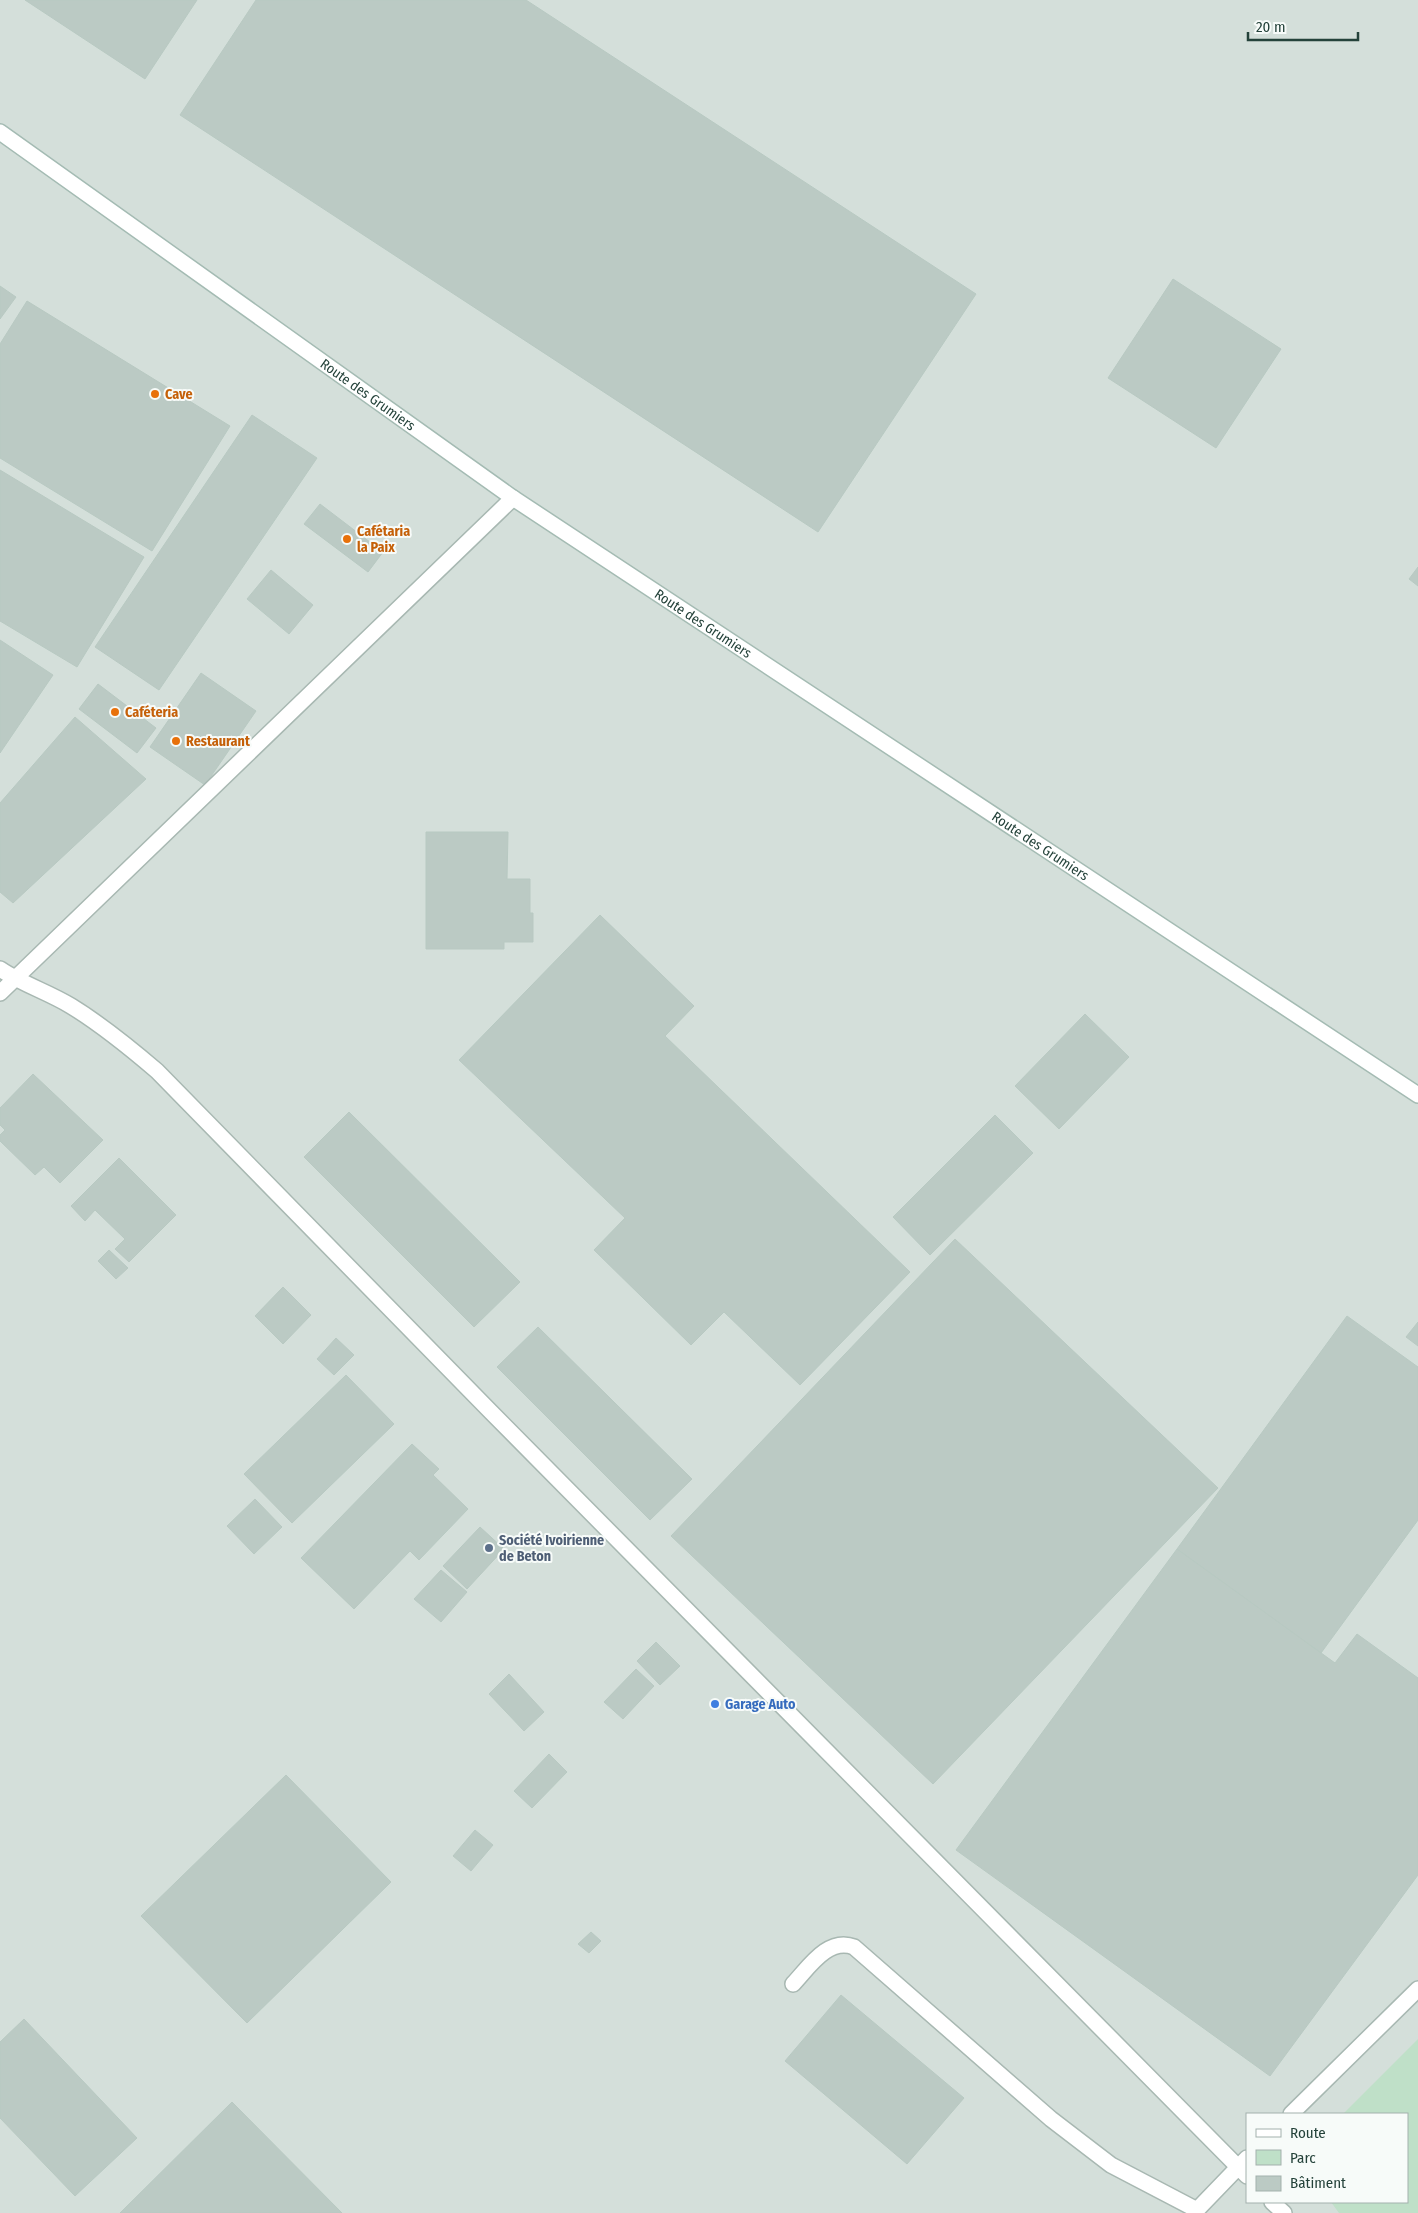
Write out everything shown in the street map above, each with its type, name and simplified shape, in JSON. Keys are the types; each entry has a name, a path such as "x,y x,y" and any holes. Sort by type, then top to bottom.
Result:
{"street":[{"name":"Route des Grumiers","path":"0,132 513,498 1418,1095"},
{"path":"0,993 513,498"},
{"path":"0,969 70,1005 118,1038 157,1070 498,1419 1244,2167 1196,2211 1111,2165 1051,2119 854,1947 846,1944 834,1946 821,1954 794,1984"},
{"path":"1292,2113 1418,1989"},
{"path":"1273,2203 1284,2213"}],"shaded area":[{"path":"0,0 1418,0 1418,2213 0,2213"}],"green space":[{"path":"1418,2039 1418,2213 1339,2213 1332,2203 1408,2203 1408,2113 1344,2113"}],"building":[{"path":"25,0 197,0 145,79"},
{"path":"256,0 526,0 976,294 818,532 180,115"},
{"path":"1173,279 1281,349 1216,448 1108,378"},
{"path":"0,286 16,297 0,319"},
{"path":"27,301 230,426 152,551 0,458 0,344"},
{"path":"252,415 317,458 159,690 95,647"},
{"path":"0,470 144,557 77,667 0,621"},
{"path":"320,504 383,552 368,572 304,524"},
{"path":"1418,567 1418,586 1409,579"},
{"path":"271,570 313,605 289,634 247,599"},
{"path":"0,640 53,675 0,753"},
{"path":"201,673 256,711 205,785 150,747"},
{"path":"98,684 156,728 137,753 79,709"},
{"path":"75,717 146,779 13,903 0,892 0,803"},
{"path":"426,832 508,832 507,879 530,879 530,913 533,913 533,942 504,942 504,949 426,949"},
{"path":"600,915 694,1006 665,1036 910,1272 800,1385 724,1312 691,1345 594,1250 625,1218 459,1060"},
{"path":"1085,1014 1129,1057 1059,1129 1015,1086"},
{"path":"33,1074 103,1140 60,1183 44,1167 35,1175 0,1141 0,1135 5,1130 0,1125 0,1108"},
{"path":"349,1112 520,1282 474,1327 304,1157"},
{"path":"995,1115 1033,1153 930,1255 893,1217"},
{"path":"119,1158 176,1215 129,1262 115,1249 125,1239 95,1210 85,1221 71,1206"},
{"path":"955,1239 1218,1488 933,1784 671,1536"},
{"path":"109,1250 128,1268 116,1279 98,1261"},
{"path":"283,1287 311,1315 283,1344 255,1316"},
{"path":"1347,1316 1418,1367 1418,1520 1321,1653 1177,1549"},
{"path":"1418,1322 1418,1346 1406,1337"},
{"path":"538,1327 692,1479 650,1520 497,1367"},
{"path":"336,1338 354,1355 334,1375 317,1359"},
{"path":"346,1375 394,1424 292,1523 244,1474"},
{"path":"412,1444 439,1469 433,1475 468,1509 419,1560 410,1551 354,1609 301,1558"},
{"path":"255,1499 282,1527 254,1554 227,1526"},
{"path":"480,1527 504,1549 467,1589 443,1566"},
{"path":"1177,1549 1335,1663 1357,1634 1418,1678 1418,1875 1270,2076 956,1850"},
{"path":"441,1570 467,1592 441,1622 414,1599"},
{"path":"656,1642 680,1666 660,1685 637,1661"},
{"path":"636,1669 654,1686 623,1719 604,1702"},
{"path":"509,1674 544,1712 524,1731 489,1694"},
{"path":"549,1754 567,1772 532,1808 514,1791"},
{"path":"286,1775 391,1882 247,2023 141,1916"},
{"path":"475,1830 493,1845 471,1871 453,1856"},
{"path":"591,1932 601,1941 589,1953 578,1944"},
{"path":"841,1995 964,2098 907,2164 785,2061"},
{"path":"24,2019 137,2138 75,2196 0,2118 0,2042"},
{"path":"232,2102 342,2213 120,2213"}],"place":[{"name":"Cave","path":"155,394"},
{"name":"Cafétaria la Paix","path":"347,539"},
{"name":"Caféteria","path":"115,712"},
{"name":"Restaurant","path":"176,741"},
{"name":"Société Ivoirienne de Beton","path":"489,1548"},
{"name":"Garage Auto","path":"715,1704"}]}
